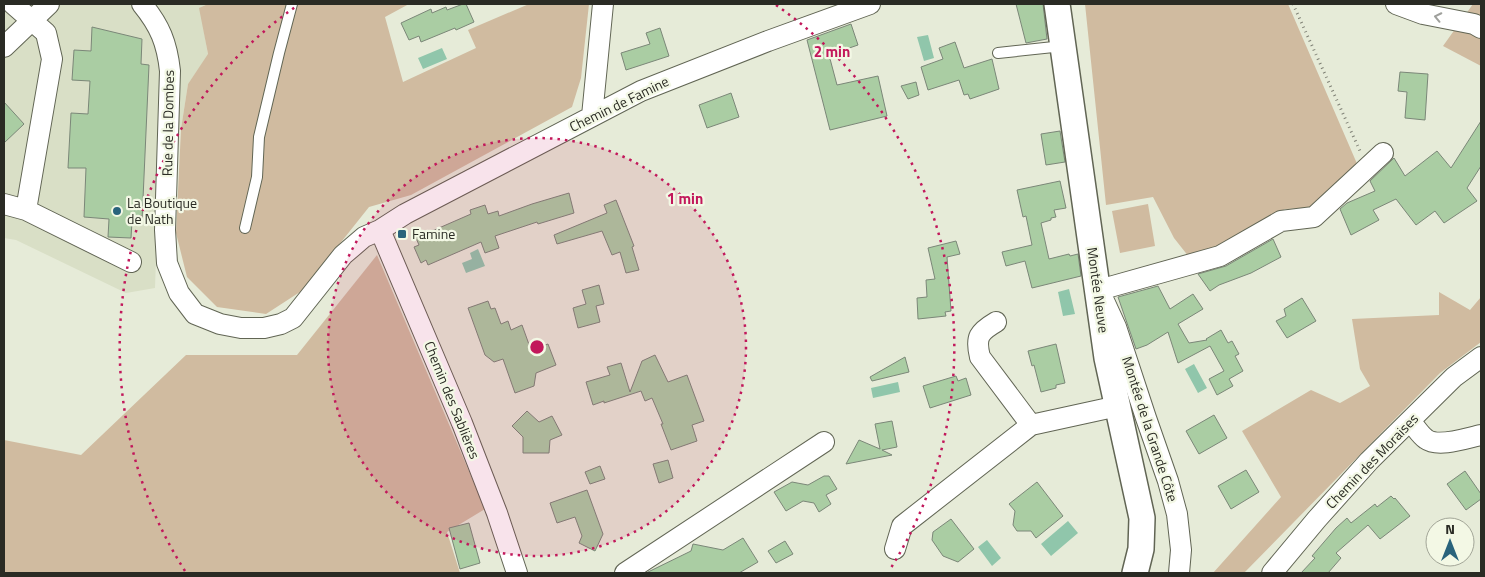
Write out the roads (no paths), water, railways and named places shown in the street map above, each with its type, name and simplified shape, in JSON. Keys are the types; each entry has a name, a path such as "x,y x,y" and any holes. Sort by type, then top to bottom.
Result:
{"street":[{"path":"13,4 46,33 52,59 26,210"},
{"path":"4,48 48,4"},
{"name":"Rue de la Dombes","path":"142,4 154,19 168,50 170,71 165,230 167,263 179,293 195,314 220,324 241,328 264,328 281,324 293,318 343,255 364,237 380,230"},
{"path":"592,116 603,4"},
{"name":"Chemin de Famine","path":"380,230 405,214 641,91 707,64 870,4"},
{"name":"Montée Neuve","path":"1057,4 1108,358 1142,518 1142,550 1135,573"},
{"path":"1396,4 1423,14 1474,24 1481,28"},
{"path":"1099,290 1220,256 1281,221 1314,217 1383,153"},
{"path":"4,204 26,210 131,262"},
{"name":"Chemin des Sablières","path":"380,230 462,423 497,513 517,573"},
{"name":"Montée de la Grande Côte","path":"1099,290 1116,327 1168,481 1177,514 1181,550 1179,573"},
{"path":"996,322 983,330 979,338 977,345 980,357 1031,425"},
{"name":"Chemin des Moraises","path":"1272,573 1317,519 1410,420 1454,377 1480,361"},
{"path":"895,549 902,526 1031,425 1118,406"},
{"path":"1410,420 1425,439 1433,443 1481,435"},
{"path":"624,573 824,442"}],"lane":[{"path":"245,228 257,177 260,137 266,108 292,4"},
{"path":"998,53 1064,46"}],"place":[{"name":"La Boutique de Nath","path":"117,211"},
{"name":"Famine","path":"402,234"}]}
